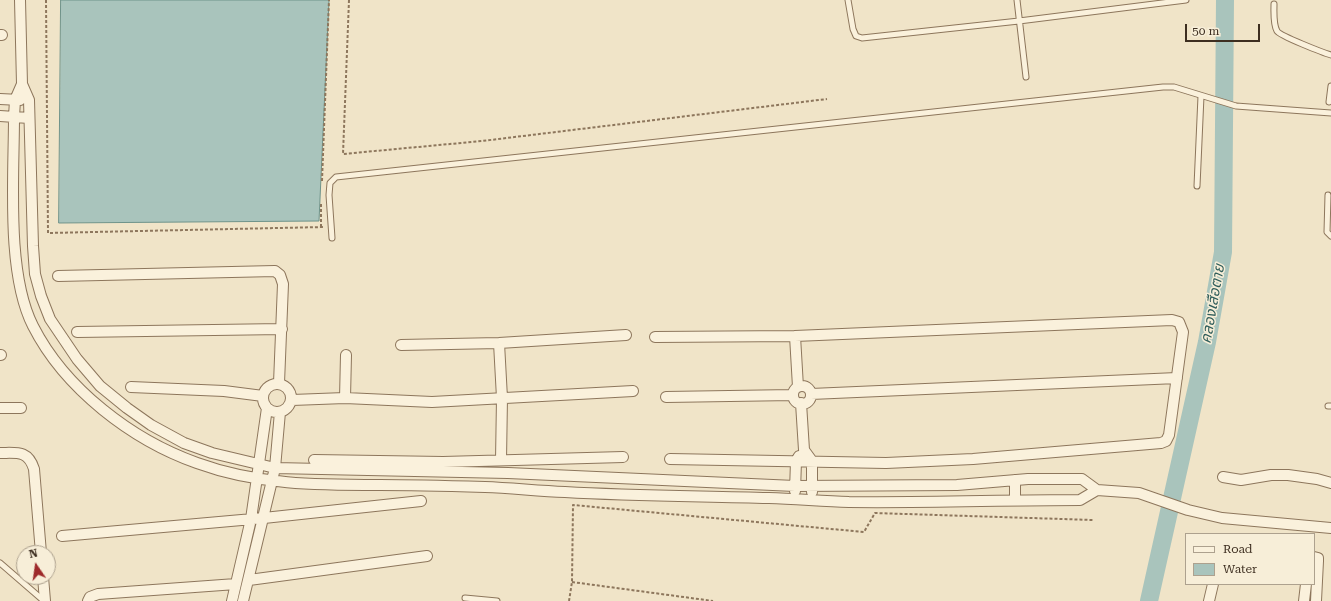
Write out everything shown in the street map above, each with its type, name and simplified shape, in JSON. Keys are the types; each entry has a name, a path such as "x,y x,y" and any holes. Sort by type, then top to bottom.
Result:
{"street":[{"path":"20,0 22,84 29,100 33,246 35,274 41,296 50,319 77,360 100,386 151,425 184,443 212,453 275,468 508,473 795,486 949,485 1028,479 1082,479 1097,490 1139,493 1188,510 1222,518 1331,528"},
{"path":"22,84 15,100 14,117 15,234 20,289 34,328 64,372 83,393 119,422 151,443 200,464 257,480 310,485 430,485 811,500 951,502 1015,499 1080,500 1097,490"},
{"path":"0,99 29,100"},
{"path":"0,116 29,118"},
{"path":"58,276 275,272 280,275 283,284 279,383"},
{"path":"655,338 795,336 1172,320 1179,322 1183,332 1169,435 1166,441 1156,445 931,462 886,463 670,459"},
{"path":"77,332 282,329"},
{"path":"46,347 61,335"},
{"path":"401,345 499,343 626,335"},
{"path":"795,336 795,400 801,403 808,401 811,394"},
{"path":"499,343 502,398 501,460"},
{"path":"345,398 346,355"},
{"path":"811,394 1177,378"},
{"path":"232,601 251,519 260,465 267,408 263,401 263,396 268,386 279,383 287,387 290,391 292,400 288,408 280,412 267,408"},
{"path":"131,387 224,391 263,396"},
{"path":"666,397 795,391 806,387 811,394"},
{"path":"292,400 345,398 432,402 633,391"},
{"path":"801,403 804,450 812,461 811,500"},
{"path":"0,408 21,408"},
{"path":"119,422 127,408"},
{"path":"243,601 275,468 280,412"},
{"path":"794,499 796,461 804,450"},
{"path":"0,453 17,453 32,460 40,545"},
{"path":"314,460 443,462 623,457"},
{"path":"507,488 508,473"},
{"path":"1223,477 1241,480 1288,475 1317,479 1331,483"},
{"path":"1015,480 1015,499"},
{"path":"62,536 264,518 421,501"},
{"path":"249,580 427,556"},
{"path":"1315,556 1318,558 1316,601"},
{"path":"88,601 90,596 98,594 236,584"},
{"path":"43,585 44,601"},
{"path":"1210,601 1213,585"},
{"path":"1304,601 1306,585"}],"lane":[{"path":"848,0 853,29 856,36 862,38 1019,21 1186,0"},
{"path":"1017,0 1026,77"},
{"path":"1274,4 1275,26 1280,35 1311,46 1322,53 1331,55"},
{"path":"1329,102 1331,86"},
{"path":"332,238 329,195 330,183 336,177 1163,87 1174,87 1236,106 1331,113"},
{"path":"1197,186 1204,97"},
{"path":"1328,195 1327,232 1331,236"},
{"path":"0,563 44,601"},
{"path":"465,598 497,601"}],"path":[{"path":"46,0 48,233 320,227 322,203"},
{"path":"322,188 329,0"},
{"path":"349,0 343,154 505,138 827,99"},
{"path":"569,601 572,582 573,505 864,532 875,513 1093,520"},
{"path":"572,582 714,601"}],"water":[{"path":"61,0 329,0 319,221 59,223"}],"waterway":[{"name":"คลองเสือตาย","path":"1149,601 1207,342 1223,252 1225,0"}]}
